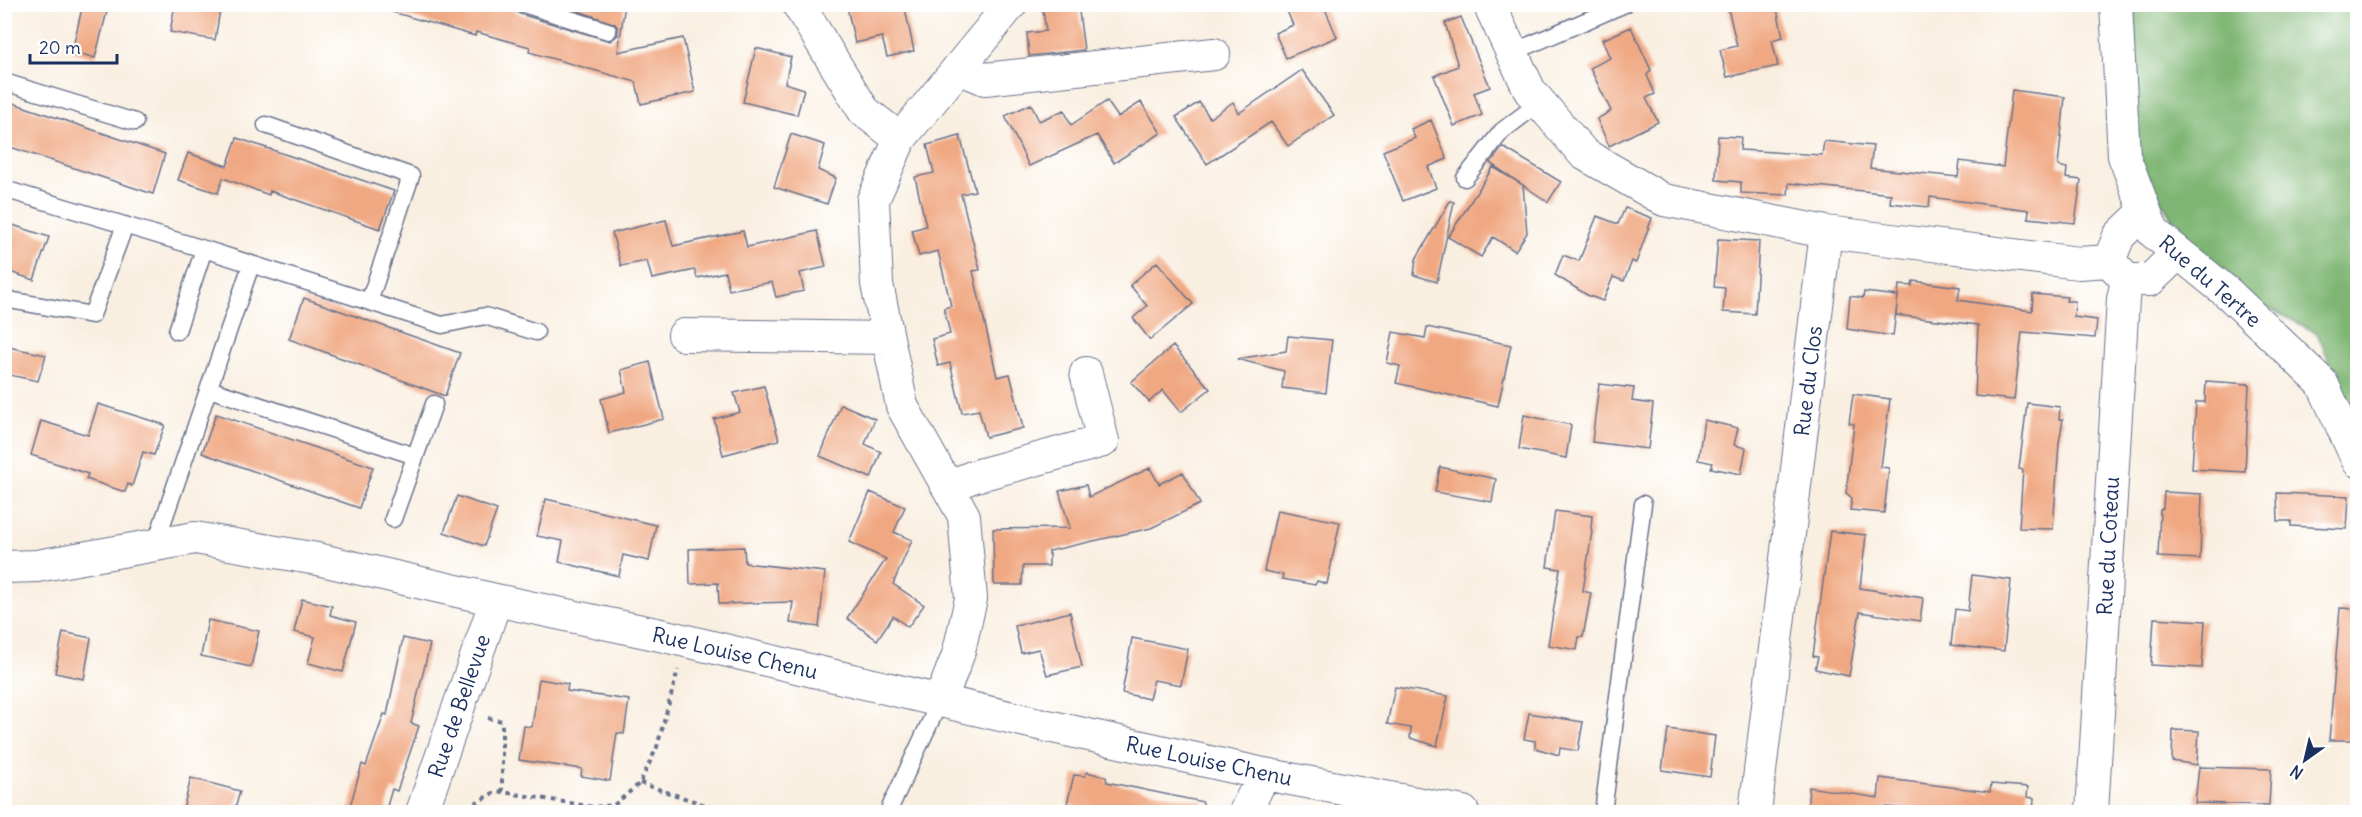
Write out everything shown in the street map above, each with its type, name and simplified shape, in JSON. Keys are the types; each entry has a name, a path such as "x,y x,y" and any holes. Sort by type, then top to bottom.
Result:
{"street":[{"path":"798,4 864,111 900,139"},
{"path":"940,701 958,654 971,599 964,516 902,406 877,284 873,200 900,139 1011,4"},
{"path":"1489,4 1530,91 1584,154 1664,200 1826,232 2079,263 2150,280 2178,253"},
{"name":"Rue du Tertre","path":"2116,4 2124,156 2153,232 2229,294 2322,383 2358,461"},
{"path":"959,68 985,79 1214,54"},
{"name":"Rue du Coteau","path":"2092,813 2123,299 2118,271 2119,236 2145,211"},
{"name":"Rue du Clos","path":"1755,813 1826,232"},
{"path":"684,335 888,339"},
{"path":"948,487 972,477 1103,441 1086,373"},
{"name":"Rue Louise Chenu","path":"4,567 37,566 195,538 317,559 687,641 1264,774 1463,813"},
{"name":"Rue de Bellevue","path":"422,813 496,600"},
{"path":"1245,813 1264,774"}],"lane":[{"path":"523,4 609,31"},
{"path":"1511,53 1625,4"},
{"path":"4,82 135,122"},
{"path":"1465,178 1502,131 1539,103"},
{"path":"266,125 411,176 369,302"},
{"path":"4,189 204,249 442,325 485,316 536,332"},
{"path":"4,299 92,315 125,225"},
{"path":"177,331 204,249"},
{"path":"155,545 251,265"},
{"path":"208,389 416,456"},
{"path":"393,519 434,404"},
{"path":"1603,813 1643,504"},
{"path":"888,813 940,701"}],"path":[{"path":"459,813 497,791 586,806 614,805 640,783 657,747 687,641"},
{"path":"457,710 502,721 502,792"},
{"path":"640,783 726,813"},
{"path":"586,806 588,813"}],"green space":[{"path":"2136,5 2357,5 2357,425 2317,333 2207,277 2124,139"}],"building":[{"path":"83,4 109,4 95,58 72,51"},
{"path":"175,4 221,4 215,40 170,32"},
{"path":"390,4 513,4 515,11 520,14 610,41 618,35 618,28 615,24 559,4 625,4 618,52 683,38 695,92 641,104 636,82 529,52 530,47 476,32 475,36 389,11"},
{"path":"861,4 904,4 914,51 887,57 882,37 855,43 847,7"},
{"path":"1042,4 1078,4 1084,50 1029,56 1027,33 1046,31"},
{"path":"1284,4 1323,4 1337,37 1286,58 1275,33 1293,25"},
{"path":"1727,4 1776,4 1783,37 1772,40 1778,66 1727,77 1720,50 1737,46"},
{"path":"1461,17 1490,87 1474,93 1482,115 1454,126 1434,76 1458,66 1445,23"},
{"path":"1631,27 1651,70 1647,75 1655,94 1646,98 1658,122 1609,146 1597,119 1611,111 1590,68 1610,58 1602,40"},
{"path":"756,48 791,57 785,83 804,89 797,115 743,102"},
{"path":"1302,70 1334,115 1288,146 1271,122 1207,164 1176,117 1199,102 1210,118 1233,102 1239,113"},
{"path":"2012,90 2065,97 2058,166 2067,168 2066,178 2081,180 2075,223 2028,218 2029,210 1930,197 1929,207 1890,203 1891,194 1789,183 1788,195 1741,193 1741,182 1716,180 1718,136 1741,137 1740,150 1822,155 1824,141 1873,146 1870,168 1958,177 1960,161 2003,167"},
{"path":"4,100 165,154 153,194 4,145"},
{"path":"1107,101 1118,117 1141,102 1161,133 1114,163 1097,135 1029,166 1005,116 1031,104 1039,121 1064,110 1071,125"},
{"path":"1431,120 1447,159 1428,167 1436,188 1403,201 1383,151 1415,138 1411,129"},
{"path":"791,134 825,145 818,170 836,178 827,204 774,187"},
{"path":"960,136 975,191 961,194 980,270 973,271 997,377 1010,374 1023,428 986,437 979,410 962,413 950,363 938,366 932,339 950,334 944,308 951,306 938,251 919,256 912,230 926,226 915,177 934,173 927,145"},
{"path":"237,138 394,191 380,229 270,191 269,195 223,178 218,193 178,180 188,153 227,166"},
{"path":"1503,147 1561,182 1548,202 1490,163"},
{"path":"1493,167 1523,185 1527,233 1515,251 1493,237 1481,257 1448,237"},
{"path":"1450,201 1454,202 1437,282 1414,275 1416,259"},
{"path":"1625,208 1652,218 1636,263 1632,261 1624,281 1613,277 1603,301 1587,295 1555,275 1563,255 1579,261 1597,216 1618,224"},
{"path":"666,220 673,246 743,231 747,247 817,231 826,267 800,273 804,291 776,297 772,282 729,290 725,272 697,278 695,270 652,279 647,261 621,266 612,233"},
{"path":"4,222 49,237 34,280 4,270"},
{"path":"1718,239 1759,241 1755,314 1723,312 1725,288 1714,287"},
{"path":"1157,262 1193,304 1150,340 1133,318 1147,306 1130,285"},
{"path":"1913,281 1960,287 1958,300 2032,311 2033,294 2067,297 2066,301 2075,301 2074,317 2097,320 2095,338 2022,332 2014,400 1975,396 1978,325 1896,315 1899,285 1912,286"},
{"path":"1864,292 1898,296 1893,336 1847,329 1850,296 1863,298"},
{"path":"304,298 460,353 445,396 289,339"},
{"path":"1427,327 1511,345 1498,406 1396,383 1400,366 1387,363 1393,332 1425,338"},
{"path":"1288,336 1332,340 1326,393 1282,388 1284,371 1237,359 1286,351"},
{"path":"4,346 46,355 38,381 4,374"},
{"path":"1173,346 1210,389 1181,412 1163,390 1149,402 1131,382"},
{"path":"650,362 664,419 609,433 601,399 626,392 621,370"},
{"path":"2206,381 2249,384 2245,472 2192,469 2196,402 2205,402"},
{"path":"1599,384 1634,388 1632,401 1653,404 1648,449 1592,442"},
{"path":"764,386 779,440 723,455 714,419 740,412 734,393"},
{"path":"1853,394 1890,399 1881,467 1889,468 1884,513 1850,510 1852,498 1846,493 1854,424 1849,423"},
{"path":"2027,403 2060,407 2059,419 2063,419 2059,443 2053,529 2019,528 2023,470 2019,469"},
{"path":"98,404 165,425 154,455 143,452 132,486 128,484 125,492 86,479 88,474 31,455 41,421 88,435"},
{"path":"841,404 875,419 865,444 881,452 871,478 820,456"},
{"path":"216,414 373,467 359,508 202,453"},
{"path":"1524,415 1571,425 1566,458 1519,449"},
{"path":"1704,420 1738,428 1734,445 1746,448 1741,474 1711,468 1713,463 1698,460"},
{"path":"1440,467 1496,479 1492,502 1435,492"},
{"path":"1150,468 1159,484 1183,472 1200,504 1151,528 1049,551 1049,566 1023,566 1022,585 994,585 993,529 1070,528 1059,491 1086,485 1089,497"},
{"path":"870,492 905,507 894,532 912,540 893,584 924,605 908,627 893,616 877,640 847,618 886,559 849,542"},
{"path":"2164,492 2202,494 2200,559 2158,557 2160,510 2163,508"},
{"path":"2277,493 2349,496 2347,529 2291,526 2291,521 2278,521"},
{"path":"457,496 497,510 484,546 444,532"},
{"path":"546,499 656,525 649,561 623,555 619,576 559,562 563,541 537,536"},
{"path":"1277,510 1340,522 1327,584 1317,581 1315,585 1282,579 1283,575 1264,571"},
{"path":"1555,511 1592,516 1583,591 1591,593 1583,637 1579,637 1577,650 1548,645 1560,569 1547,567"},
{"path":"1830,531 1866,535 1860,588 1923,598 1920,621 1860,612 1849,676 1815,669 1818,657 1813,656"},
{"path":"744,547 745,563 825,572 819,627 790,623 793,602 719,604 718,583 690,584 689,549"},
{"path":"1972,575 2011,580 2004,651 1951,645 1955,609 1968,611"},
{"path":"302,599 332,606 330,615 356,622 343,672 308,663 315,637 294,632"},
{"path":"2340,608 2358,609 2358,740 2329,740"},
{"path":"1070,612 1082,667 1047,675 1039,649 1021,653 1015,626"},
{"path":"2154,618 2205,621 2202,668 2151,665"},
{"path":"208,620 259,631 251,667 201,656"},
{"path":"63,632 91,638 84,679 55,673"},
{"path":"403,638 430,644 411,723 419,726 397,791 392,789 385,813 348,813 362,764 366,766 384,714 387,715"},
{"path":"1132,638 1188,649 1181,685 1154,680 1149,699 1122,693"},
{"path":"539,679 568,684 567,691 629,700 624,734 617,733 610,781 581,776 582,769 519,760 524,726 532,727"},
{"path":"1395,687 1448,696 1437,746 1410,738 1411,728 1387,724"},
{"path":"1529,713 1583,722 1578,751 1560,748 1559,755 1535,748 1535,741 1524,739"},
{"path":"1668,729 1715,736 1710,777 1662,770"},
{"path":"2173,730 2199,731 2197,765 2172,761"},
{"path":"2199,767 2271,769 2269,805 2195,803"},
{"path":"1087,772 1106,777 1107,782 1203,802 1202,813 1100,813 1067,804 1074,775 1085,776"},
{"path":"191,778 240,791 234,813 182,813"},
{"path":"1880,778 1990,792 1991,784 2028,787 2027,797 2034,798 2033,813 1955,813 1886,807 1886,813 1807,813 1809,787 1878,798"}]}
